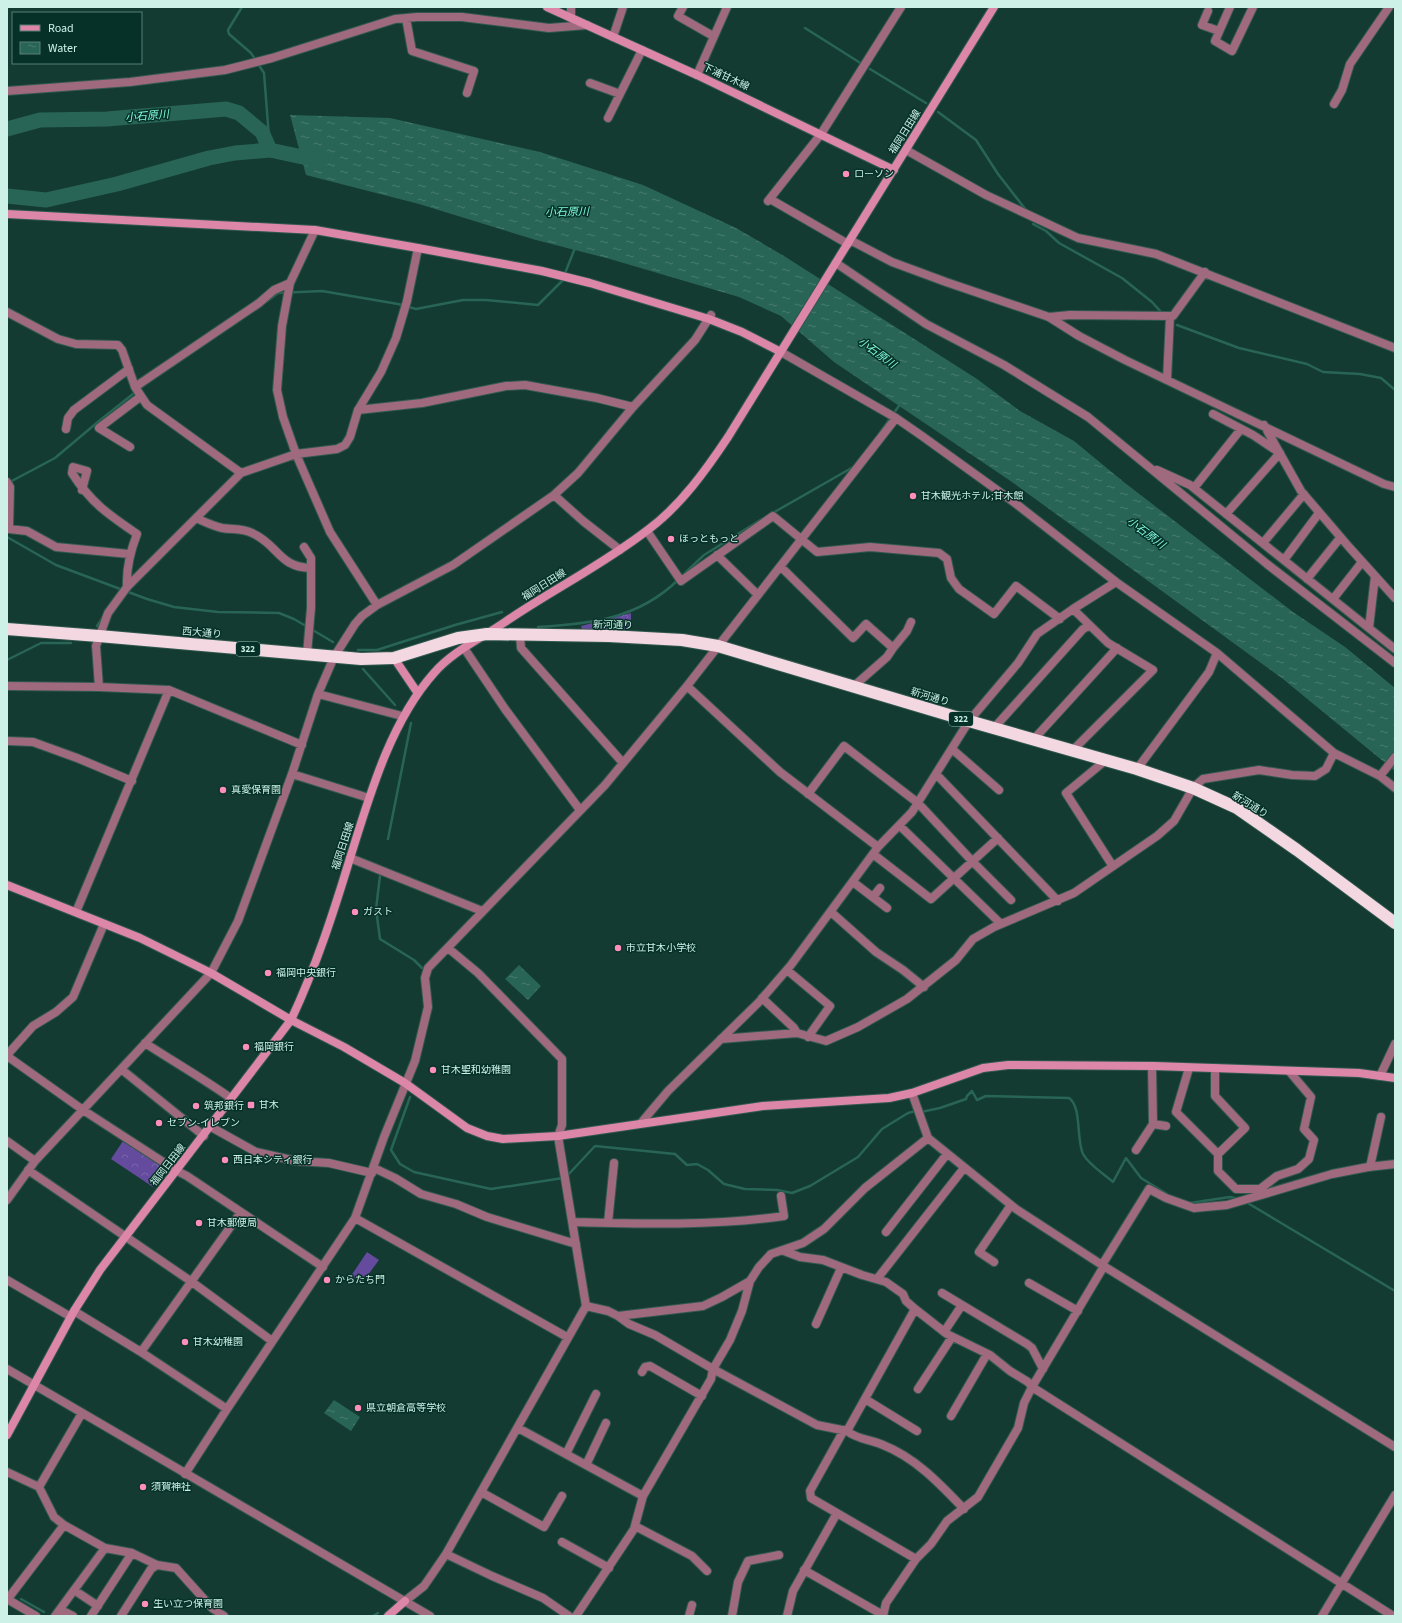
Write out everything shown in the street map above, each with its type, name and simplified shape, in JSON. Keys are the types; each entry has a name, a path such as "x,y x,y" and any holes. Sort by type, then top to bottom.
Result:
{"highway":[{"name":"西大通り","path":"7,630 99,636 361,659 394,658 458,638 487,634"},
{"name":"新河通り","path":"487,634 520,636 609,636 675,639 718,646 1137,769 1193,788 1237,808 1297,850 1395,923"}],"street":[{"name":"下浦甘木線","path":"547,7 697,75 894,170"},
{"path":"571,18 572,7"},
{"path":"614,37 623,7"},
{"path":"683,7 678,16 713,36"},
{"path":"697,75 727,7"},
{"path":"902,7 821,134 769,200 849,242 892,262 1049,317 1079,336 1167,380 1264,425 1384,484 1395,487"},
{"name":"福岡日田線","path":"7,1435 72,1314 125,1235 211,1127 291,1020 307,985 369,798 402,716 417,692 436,670 464,648 620,550 647,531 683,497 710,465 994,7"},
{"path":"1230,7 1215,41 1232,51 1253,7"},
{"path":"1334,104 1342,90 1350,64 1389,7"},
{"path":"1208,8 1202,25 1219,31"},
{"path":"7,91 130,82 225,70 272,58 395,19 462,17 550,28 587,25"},
{"path":"406,18 412,51 474,71 467,93"},
{"path":"608,118 642,50"},
{"path":"590,83 620,94"},
{"path":"906,150 970,187 1067,234 1078,238 1156,254 1395,348"},
{"path":"7,214 315,230 542,271 710,317 780,352 896,418 1015,503 1116,582 1217,653 1334,753 1380,776 1395,788"},
{"path":"315,230 290,283 282,326 277,390 296,454 330,532 377,605"},
{"path":"99,687 96,646 108,613 125,590 241,473 296,454 337,449 345,445 350,437 358,410 381,372 396,338 407,301 418,248"},
{"path":"834,266 926,324 1004,365 1088,418 1267,564 1395,663"},
{"path":"1049,317 1077,315 1173,316 1205,272"},
{"path":"134,387 259,304 274,290 290,283"},
{"path":"7,312 58,339 76,344 118,345 122,350 134,387 140,397 155,412 241,473"},
{"path":"1167,380 1170,316"},
{"path":"7,1200 35,1161 211,973 238,922 292,774 318,694 334,657 355,624 362,616 377,605 453,565 554,495 578,473 633,407 695,340 710,317"},
{"path":"66,429 68,418 74,410 129,369"},
{"path":"358,410 422,403 506,386 525,385 597,398 633,407"},
{"path":"130,447 99,428 140,397"},
{"path":"1213,414 1280,453"},
{"path":"185,1474 226,1409 324,1267 355,1218 405,1083 415,1061 428,1007 426,978 428,968 580,810 623,763 687,686 896,418"},
{"path":"1264,425 1304,494 1340,538 1395,598"},
{"path":"1194,488 1241,429"},
{"path":"1226,514 1280,453"},
{"path":"1146,465 1190,485 1395,649"},
{"path":"7,482 10,487 8,529 27,531 56,546 129,554"},
{"path":"82,490 95,504 137,534 129,554 125,590"},
{"path":"1263,543 1304,494"},
{"path":"554,495 583,521 620,550"},
{"path":"1284,560 1319,513"},
{"path":"647,531 681,581 773,516 817,552 870,547 939,553 947,560 951,578 959,589 994,614 1016,586 1060,619"},
{"path":"196,518 224,528 244,530 253,533 274,548 287,563 311,568"},
{"path":"1308,579 1340,538"},
{"path":"304,547 311,558 311,608 307,654"},
{"path":"717,556 758,595"},
{"path":"1333,599 1362,562"},
{"path":"781,567 852,638 866,624 893,648"},
{"path":"1369,628 1375,576"},
{"path":"642,1123 668,1091 762,998 786,970 876,851 900,826 918,803 970,721 1018,663 1037,634 1072,609 1116,582"},
{"path":"1072,609 1089,626 1117,648 1153,670 1073,750"},
{"path":"854,686 887,657 907,631 911,622"},
{"path":"994,728 1083,629 1089,626"},
{"path":"520,636 521,648 623,763"},
{"path":"464,648 505,709 580,810"},
{"path":"1034,739 1117,648"},
{"path":"1137,769 1209,672 1217,653"},
{"path":"394,658 417,692"},
{"path":"7,686 99,687 169,690 302,745"},
{"path":"687,686 780,772 876,851 931,899 998,838"},
{"path":"76,912 169,690"},
{"path":"318,694 402,716"},
{"path":"7,741 33,742 77,758 132,781"},
{"path":"808,794 844,746 918,803 972,861 1012,900"},
{"path":"952,749 999,790"},
{"path":"721,1039 797,1033 826,1041 838,1036 883,1014 924,986 956,960 973,939 1001,924 1074,893 1112,865 1157,836 1174,821 1193,788 1203,779 1259,770 1292,775 1315,776 1326,769 1334,753"},
{"path":"1380,776 1395,757"},
{"path":"1106,760 1066,793 1112,865"},
{"path":"292,774 369,798"},
{"path":"936,774 1058,901"},
{"path":"900,826 1001,924"},
{"path":"350,858 482,911"},
{"path":"853,882 887,908"},
{"path":"7,885 140,938 211,973 291,1020 344,1047 405,1083 467,1128 487,1136 503,1138 558,1136 763,1106 890,1098 912,1093 983,1068 1008,1065 1215,1068 1359,1073 1395,1078"},
{"path":"873,897 880,888"},
{"path":"831,912 876,952 924,986"},
{"path":"104,924 73,997 56,1012 33,1026 7,1056 83,1110 176,1171 187,1176 324,1267"},
{"path":"388,1616 424,1586 446,1554 518,1428 566,1337 586,1306 558,1136 562,1125 562,1059 478,973 448,948"},
{"path":"786,970 830,1006 808,1036"},
{"path":"762,998 794,1028 797,1033"},
{"path":"145,1043 184,1069 208,1082 232,1099"},
{"path":"1380,1076 1395,1044"},
{"path":"1136,1150 1153,1124 1152,1066"},
{"path":"1189,1068 1176,1112 1218,1154 1218,1171 1236,1189 1260,1189 1277,1176 1298,1169 1309,1159 1314,1140 1304,1129 1311,1097 1289,1071"},
{"path":"1215,1068 1215,1096 1245,1128 1218,1154"},
{"path":"121,1069 204,1136"},
{"path":"912,1093 928,1138 1011,1205 1103,1266 1395,1447"},
{"path":"1370,1166 1381,1117"},
{"path":"1153,1124 1166,1126"},
{"path":"211,1127 256,1152 296,1161 329,1162 373,1171 396,1178 421,1194 456,1204 487,1217 576,1244"},
{"path":"576,1616 609,1568 635,1526 643,1496 711,1379 713,1369 730,1340 742,1311 750,1281 759,1267 771,1254 803,1243 824,1230 865,1188 928,1138"},
{"path":"7,1141 35,1161"},
{"path":"886,1232 947,1154"},
{"path":"608,1223 614,1163"},
{"path":"804,1570 883,1616 886,1603 916,1559 931,1544 947,1521 978,1497 1018,1428 1024,1403 1032,1388 1149,1189 1166,1198 1194,1208 1227,1205 1332,1174 1370,1166 1395,1164"},
{"path":"877,1279 964,1168"},
{"path":"28,1170 192,1282 272,1342"},
{"path":"573,1222 608,1223 733,1221 784,1216 781,1196"},
{"path":"994,1262 979,1252 1011,1205"},
{"path":"141,1352 241,1212"},
{"path":"355,1218 566,1337"},
{"path":"784,1250 800,1257 823,1260 841,1268 886,1282 903,1294 906,1301 944,1332 988,1354 1010,1371 1028,1382 1032,1388 1393,1616"},
{"path":"816,1324 841,1268"},
{"path":"7,1280 141,1352 226,1409"},
{"path":"618,1316 703,1306 750,1281"},
{"path":"1030,1283 1078,1310"},
{"path":"942,1293 1027,1344 1032,1348 1043,1369"},
{"path":"944,1332 962,1305"},
{"path":"586,1306 608,1311 618,1316 629,1324 654,1335 713,1369 817,1424 845,1431 855,1437 883,1445 927,1471 964,1509"},
{"path":"915,1309 865,1399 810,1491 811,1498 916,1559"},
{"path":"918,1389 952,1337"},
{"path":"951,1416 988,1354"},
{"path":"642,1372 645,1367 650,1366 702,1396"},
{"path":"7,1369 430,1616"},
{"path":"566,1454 596,1394"},
{"path":"865,1399 917,1431"},
{"path":"39,1487 82,1413"},
{"path":"586,1465 606,1423"},
{"path":"518,1428 643,1496"},
{"path":"7,1472 39,1487 54,1517 64,1525 104,1548 132,1553 154,1564 176,1568 212,1608 224,1616"},
{"path":"481,1492 544,1527 562,1496"},
{"path":"1322,1616 1395,1495"},
{"path":"787,1616 793,1591 837,1513"},
{"path":"36,1616 7,1600 64,1525"},
{"path":"635,1526 692,1556 706,1571"},
{"path":"562,1542 609,1568"},
{"path":"56,1615 104,1548"},
{"path":"91,1616 132,1553"},
{"path":"446,1554 543,1598 569,1616"},
{"path":"732,1616 738,1582 748,1561 779,1555"},
{"path":"121,1616 154,1564"},
{"path":"74,1590 98,1606"},
{"path":"689,1616 692,1605"},
{"path":"56,1615 65,1612 73,1616"}],"green space":[{"path":"631,613 631,629 582,629 581,626"},
{"path":"123,1141 167,1169 153,1187 111,1159"},
{"path":"367,1252 379,1260 362,1283 351,1276"}],"water":[{"path":"290,115 390,118 540,152 643,185 736,228 784,256 977,379 1020,411 1074,441 1125,483 1293,612 1345,647 1395,688 1395,771 1283,679 1012,482 834,362 781,316 739,297 610,259 536,240 419,204 306,175"},
{"path":"519,965 541,986 528,1000 505,979"},
{"path":"334,1400 360,1417 351,1431 324,1413"}],"waterway":[{"path":"242,7 228,30 229,34 251,53 264,73 270,150"},
{"path":"805,28 862,64"},
{"path":"870,69 926,103"},
{"name":"小石原川","path":"7,129 40,120 107,119 226,109 239,113 262,132 270,150"},
{"path":"938,112 976,140 998,174 1026,210"},
{"name":"小石原川","path":"7,196 46,200 117,184 209,158 235,153 270,150 321,161"},
{"path":"1033,224 1046,231 1059,243 1122,278 1152,302 1162,313"},
{"path":"266,302 278,293 322,291 398,304 416,309 463,300 486,300 538,305 562,281 575,248"},
{"path":"1177,325 1239,348 1307,364 1323,372 1360,374 1381,378 1395,390"},
{"path":"8,483 55,458 143,386"},
{"path":"881,431 901,403"},
{"path":"771,514 855,466"},
{"path":"683,575 704,555 762,519"},
{"path":"7,537 56,565 147,599 174,607 218,612 279,613 294,619 333,642"},
{"path":"538,627 595,621 630,611 663,593 678,580"},
{"path":"358,650 377,650 455,625 502,612"},
{"path":"97,626 103,617"},
{"path":"7,660 41,643 71,643"},
{"path":"363,669 395,705"},
{"path":"388,839 411,723"},
{"path":"380,876 376,909 380,939 414,960 422,968"},
{"path":"921,1112 940,1108 966,1099 972,1091 977,1100 986,1096 1069,1098 1076,1108 1081,1148 1083,1154 1089,1162 1113,1182 1126,1158 1141,1178 1167,1194"},
{"path":"410,1097 391,1150 400,1164 414,1172 491,1189 563,1178"},
{"path":"567,1176 595,1146 675,1154 687,1165 697,1164 708,1170 724,1184 745,1189 777,1190 792,1193 810,1186 858,1157 882,1129 908,1113 916,1111"},
{"path":"1190,1203 1230,1197 1240,1199"},
{"path":"1246,1202 1395,1291"},
{"path":"206,1596 220,1609"},
{"path":"21,1599 44,1612"},
{"path":"373,1616 378,1613"}],"place":[{"name":"ローソン","path":"846,174"},
{"name":"甘木観光ホテル;甘木館","path":"913,496"},
{"name":"ほっともっと","path":"671,539"},
{"name":"真愛保育園","path":"223,790"},
{"name":"ガスト","path":"355,912"},
{"name":"市立甘木小学校","path":"618,948"},
{"name":"福岡中央銀行","path":"268,973"},
{"name":"福岡銀行","path":"246,1047"},
{"name":"甘木聖和幼稚園","path":"433,1070"},
{"name":"甘木","path":"251,1105"},
{"name":"筑邦銀行","path":"196,1106"},
{"name":"セブン-イレブン","path":"159,1123"},
{"name":"西日本シティ銀行","path":"225,1160"},
{"name":"甘木郵便局","path":"199,1223"},
{"name":"からたち門","path":"327,1280"},
{"name":"甘木幼稚園","path":"185,1342"},
{"name":"県立朝倉高等学校","path":"358,1408"},
{"name":"須賀神社","path":"143,1487"},
{"name":"生い立つ保育園","path":"145,1604"}]}
